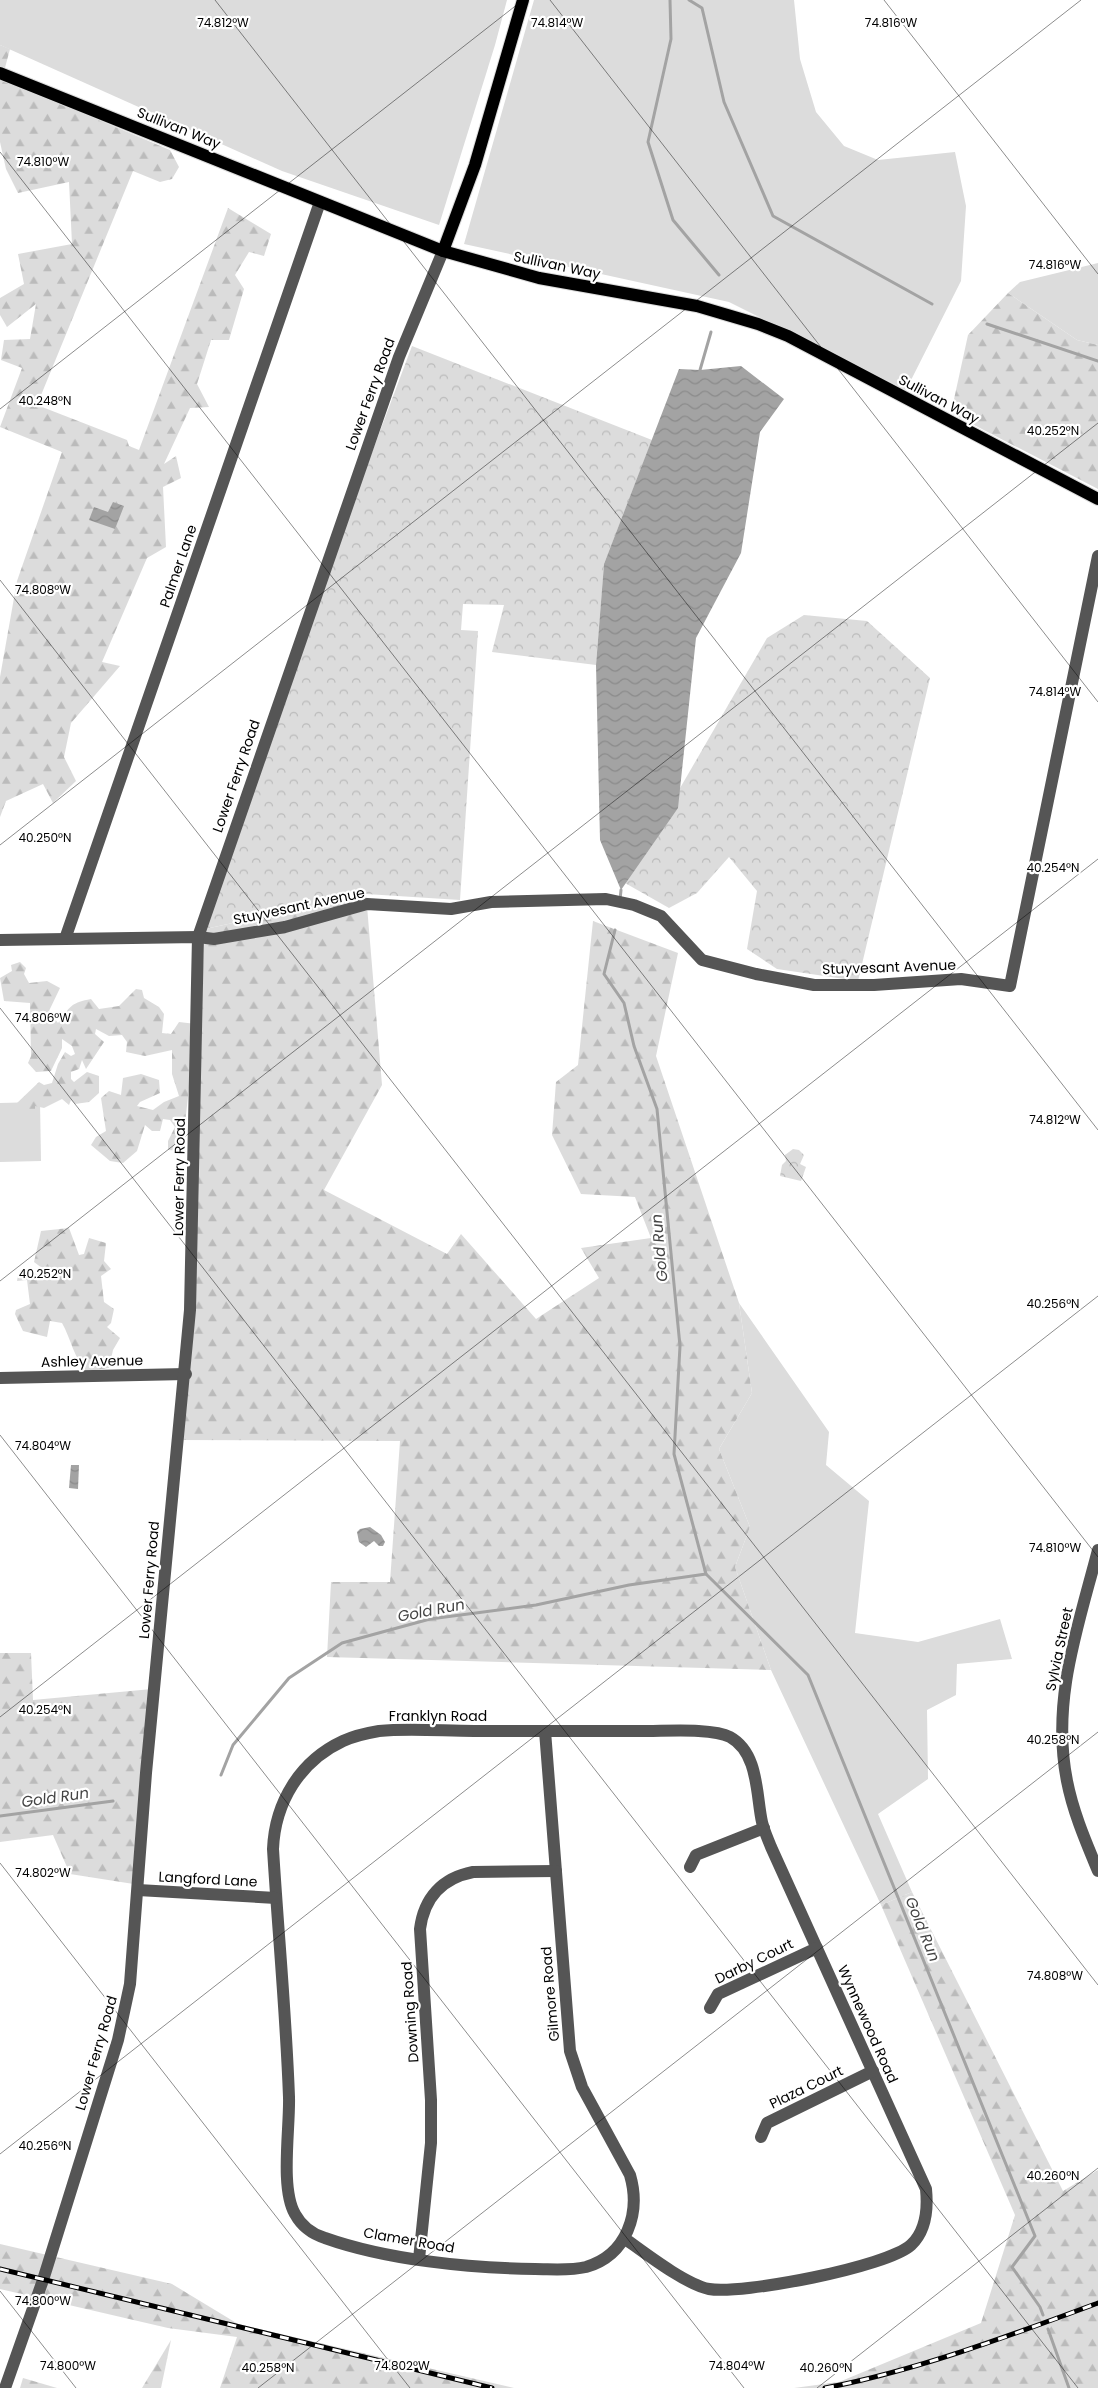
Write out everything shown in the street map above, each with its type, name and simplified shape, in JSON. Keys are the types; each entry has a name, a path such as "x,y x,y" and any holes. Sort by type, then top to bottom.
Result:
{"main road":[{"name":"Lower Ferry Road","path":"443,250 475,165 523,0"},
{"name":"Sullivan Way","path":"0,73 443,250 539,278 697,306 758,324 788,336 1098,499"}],"street":[{"name":"Palmer Lane","path":"65,939 320,202"},
{"name":"Lower Ferry Road","path":"5,2388 43,2280 118,2040 130,1984 148,1754 186,1374 192,1254 198,937 399,357 443,250"},
{"name":"Stuyvesant Avenue","path":"0,940 198,937 214,939 285,927 367,904 451,909 491,902 606,898 634,905 661,916 702,960 756,974 814,985 874,985 961,979 1010,986 1098,556"},
{"name":"Ashley Avenue","path":"0,1378 186,1374"},
{"name":"Sylvia Street","path":"1098,1550 1068,1662 1064,1687 1062,1727 1067,1782 1075,1811 1098,1871"},
{"name":"Franklyn Road","path":"276,1898 273,1849 279,1812 290,1788 301,1773 328,1750 362,1734 380,1731 545,1731 694,1732 719,1734"},
{"name":"Gilmore Road","path":"545,1731 570,2051 582,2087 630,2175 634,2188 634,2214 624,2238"},
{"name":"Wynnewood Road","path":"624,2238 681,2277 706,2288 734,2290 819,2276 894,2257 904,2251 920,2234 927,2212 926,2189 764,1828 753,1768 740,1745 729,1736 719,1734"},
{"path":"690,1867 696,1856 764,1828"},
{"name":"Downing Road","path":"419,2260 431,2143 431,2100 420,1929 422,1916 433,1894 450,1879 462,1874 473,1872 556,1871"},
{"name":"Langford Lane","path":"138,1890 276,1898"},
{"name":"Clamer Road","path":"276,1898 288,2096 286,2179 289,2203 303,2225 324,2238 419,2260 507,2269 572,2269 598,2262 610,2254 624,2238"},
{"name":"Darby Court","path":"710,2008 718,1994 817,1948"},
{"name":"Plaza Court","path":"761,2137 767,2122 873,2071"}],"green space":[{"path":"0,0 507,0 495,45 439,225 282,171 0,45"},
{"path":"534,0 794,0 800,59 816,112 844,146 878,160 955,152 966,206 961,281 906,390 729,302 464,244"},
{"path":"0,45 10,49 2,79 170,150 179,167 172,179 160,182 133,171 37,405 127,440 129,446 139,450 228,208 271,234 264,256 249,252 235,275 244,289 229,340 211,340 197,384 209,407 190,408 164,464 176,456 181,478 163,487 166,547 147,558 102,662 120,666 71,723 64,757 76,781 53,803 43,784 6,801 0,817 0,677 17,581 62,452 0,427 22,368 1,360 4,340 30,339 36,304 7,327 0,315 0,298 24,284 18,254 72,244 69,182 18,193 6,169 0,142"},
{"path":"1098,263 1098,345 1077,340 1008,293 1020,282"},
{"path":"1008,293 1077,340 1098,345 1098,489 951,413 968,335"},
{"path":"412,346 652,440 604,564 596,665 492,652 504,605 463,604 461,630 478,631 460,900 366,894 205,929 248,782"},
{"path":"804,615 867,621 930,678 858,981 777,969 747,949 757,891 729,857 697,893 669,908 625,883 767,638"},
{"path":"366,894 382,1085 324,1190 447,1254 461,1234 536,1319 599,1278 581,1248 651,1238 635,1197 581,1194 552,1135 556,1082 578,1065 593,921 678,953 656,1056 739,1303 752,1393 719,1449 750,1527 735,1567 771,1670 327,1657 331,1582 390,1582 400,1441 178,1440 205,929"},
{"path":"20,962 26,968 24,974 29,983 47,981 60,988 49,1011 58,1023 74,1004 91,999 99,1009 119,1006 136,989 142,990 144,998 159,1007 164,1014 162,1033 171,1034 179,1022 196,1024 182,1151 168,1150 168,1141 175,1127 170,1120 163,1119 160,1131 152,1131 145,1125 137,1151 123,1163 110,1161 91,1145 96,1137 106,1131 101,1098 109,1091 121,1095 123,1078 141,1074 159,1080 160,1093 140,1102 137,1106 153,1110 164,1102 179,1096 172,1074 172,1050 145,1056 126,1052 127,1042 122,1035 109,1036 96,1029 95,1034 104,1042 86,1069 82,1060 79,1069 71,1072 71,1079 74,1082 87,1072 99,1076 99,1093 89,1102 75,1104 71,1100 69,1105 62,1099 44,1108 35,1106 35,1112 22,1112 17,1103 39,1082 44,1085 52,1083 58,1064 65,1052 71,1056 75,1054 72,1046 62,1039 62,1048 51,1071 36,1072 28,1063 31,1056 30,1003 4,1001 0,978 12,971 11,965"},
{"path":"40,1102 41,1161 0,1162 0,1103"},
{"path":"793,1149 799,1150 804,1155 800,1164 806,1167 801,1181 780,1176 782,1165 786,1161 785,1155"},
{"path":"69,1228 79,1255 84,1254 89,1238 106,1243 104,1261 111,1269 101,1276 104,1302 114,1309 111,1323 107,1327 120,1338 113,1350 109,1368 86,1371 78,1360 62,1323 50,1321 47,1337 23,1331 15,1314 16,1310 30,1304 27,1280 17,1281 18,1275 38,1271 42,1268 34,1262 41,1231"},
{"path":"739,1303 829,1432 826,1465 869,1501 855,1633 918,1642 1000,1619 1012,1659 957,1664 956,1695 927,1710 928,1779 878,1814 912,1892 881,1905 771,1670 735,1567 750,1527 719,1449 752,1393"},
{"path":"0,1653 31,1653 33,1700 152,1689 140,1885 70,1874 53,1835 0,1842"},
{"path":"912,1892 1063,2191 1098,2170 1098,2388 794,2388 839,2382 981,2323 1015,2215 881,1905"},
{"path":"0,2244 172,2284 238,2324 514,2388 220,2388 237,2337 168,2328 0,2289"},
{"path":"171,2340 161,2388 142,2388"},
{"path":"23,2378 57,2388 20,2388"}],"water":[{"path":"741,366 784,399 760,432 741,553 696,638 678,808 621,890 600,840 596,665 604,564 679,369 700,370"},
{"path":"113,502 124,506 115,529 89,520 94,507 108,512"},
{"path":"71,1465 79,1465 78,1489 69,1488"},
{"path":"370,1527 381,1535 385,1542 383,1546 379,1546 374,1541 366,1547 359,1542 357,1532 360,1529"}],"waterway":[{"path":"670,0 671,39 648,142 673,220 719,275"},
{"path":"689,0 702,8 724,102 773,216 932,304"},
{"path":"987,324 1098,361"},
{"path":"700,370 711,332"},
{"name":"Gold Run","path":"620,900 621,890"},
{"name":"Gold Run","path":"615,930 604,974 624,1003 634,1046 657,1109 680,1346 674,1454 706,1574 808,1675 1035,2236 1012,2267 1040,2307 1043,2315"},
{"name":"Gold Run","path":"221,1775 233,1745 289,1678 342,1643 430,1619 536,1605 629,1585 706,1574"},
{"name":"Gold Run","path":"0,1816 113,1801"},
{"name":"Gold Run","path":"1048,2329 1069,2388"}],"railway":[{"path":"0,2269 492,2388"},
{"path":"825,2388 860,2381 929,2362 997,2340 1098,2303"}]}
